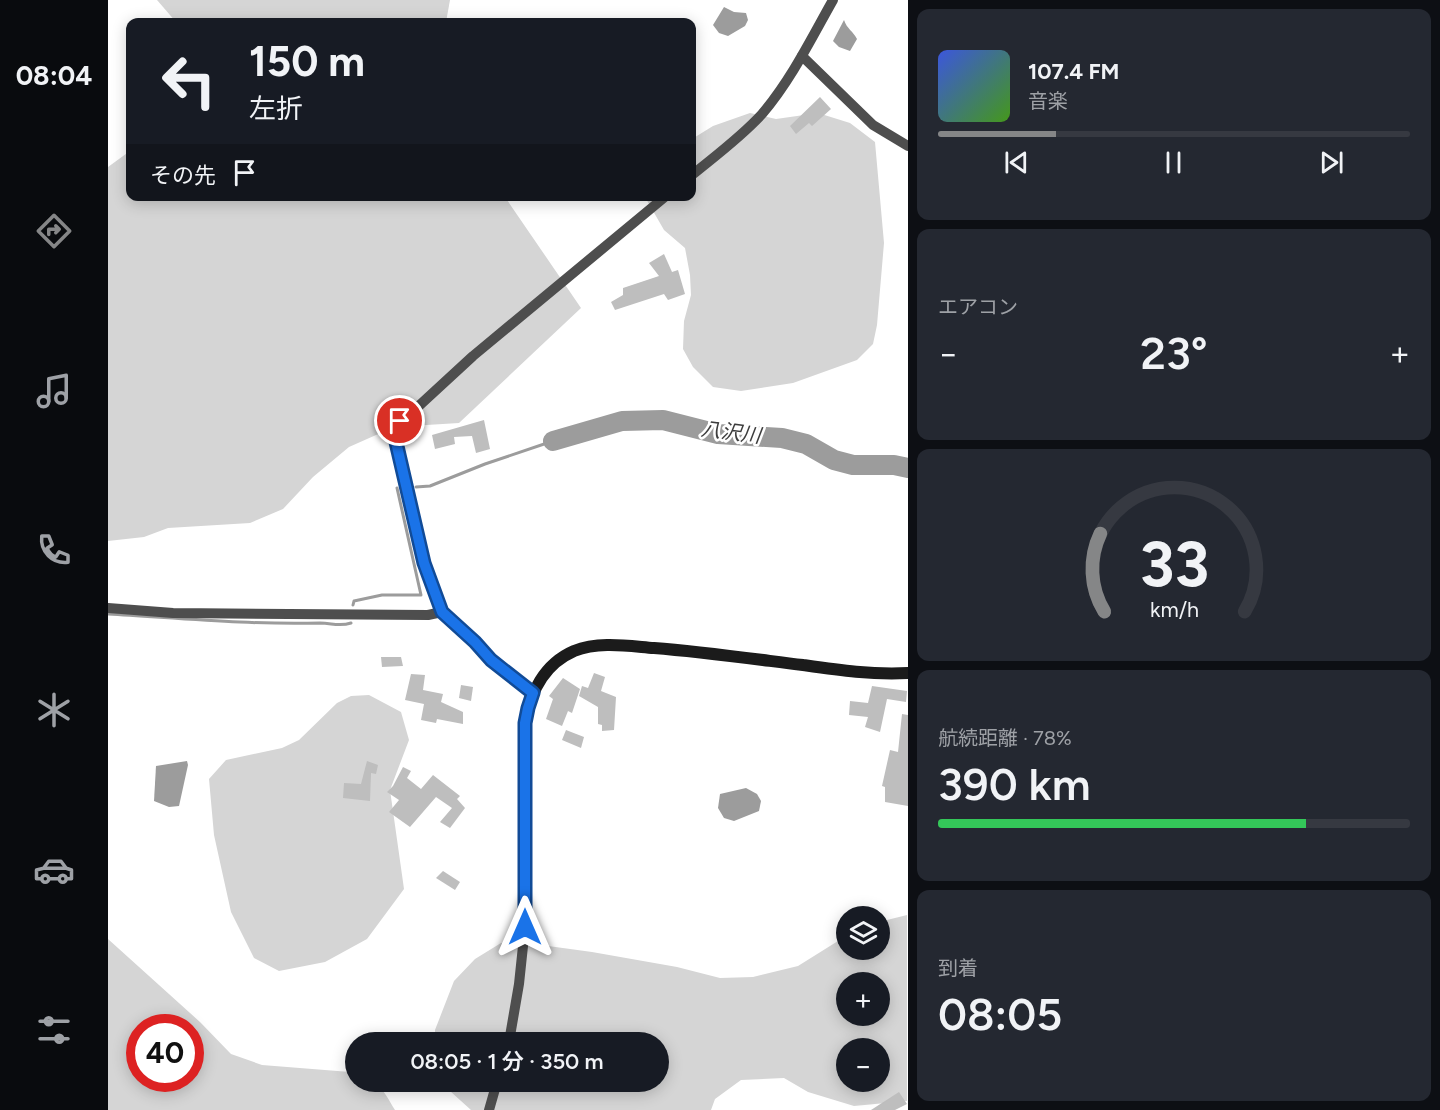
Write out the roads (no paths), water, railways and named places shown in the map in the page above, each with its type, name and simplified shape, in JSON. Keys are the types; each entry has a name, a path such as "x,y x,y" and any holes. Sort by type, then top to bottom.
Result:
{"street":[{"path":"696,172 741,135 762,113 802,56 833,0"},
{"path":"802,56 873,125 908,146"},
{"path":"533,693 491,660 442,612 424,563 396,442 397,426 473,356 660,201"},
{"path":"108,608 196,613 428,615 442,612"},
{"path":"511,1032 525,927 525,723 533,693 541,678 564,656 590,646 614,645 711,653 874,675 908,673"},
{"path":"489,1110 495,1092"}],"waterway":[{"name":"八沢川","path":"553,441 622,421 663,420 718,434 782,438 806,444 834,460 853,465 894,465 908,468"},
{"path":"416,487 430,486 553,441"},
{"path":"353,605 354,601 382,595 421,595 397,488"},
{"path":"108,614 240,622 339,625 351,623"}]}
